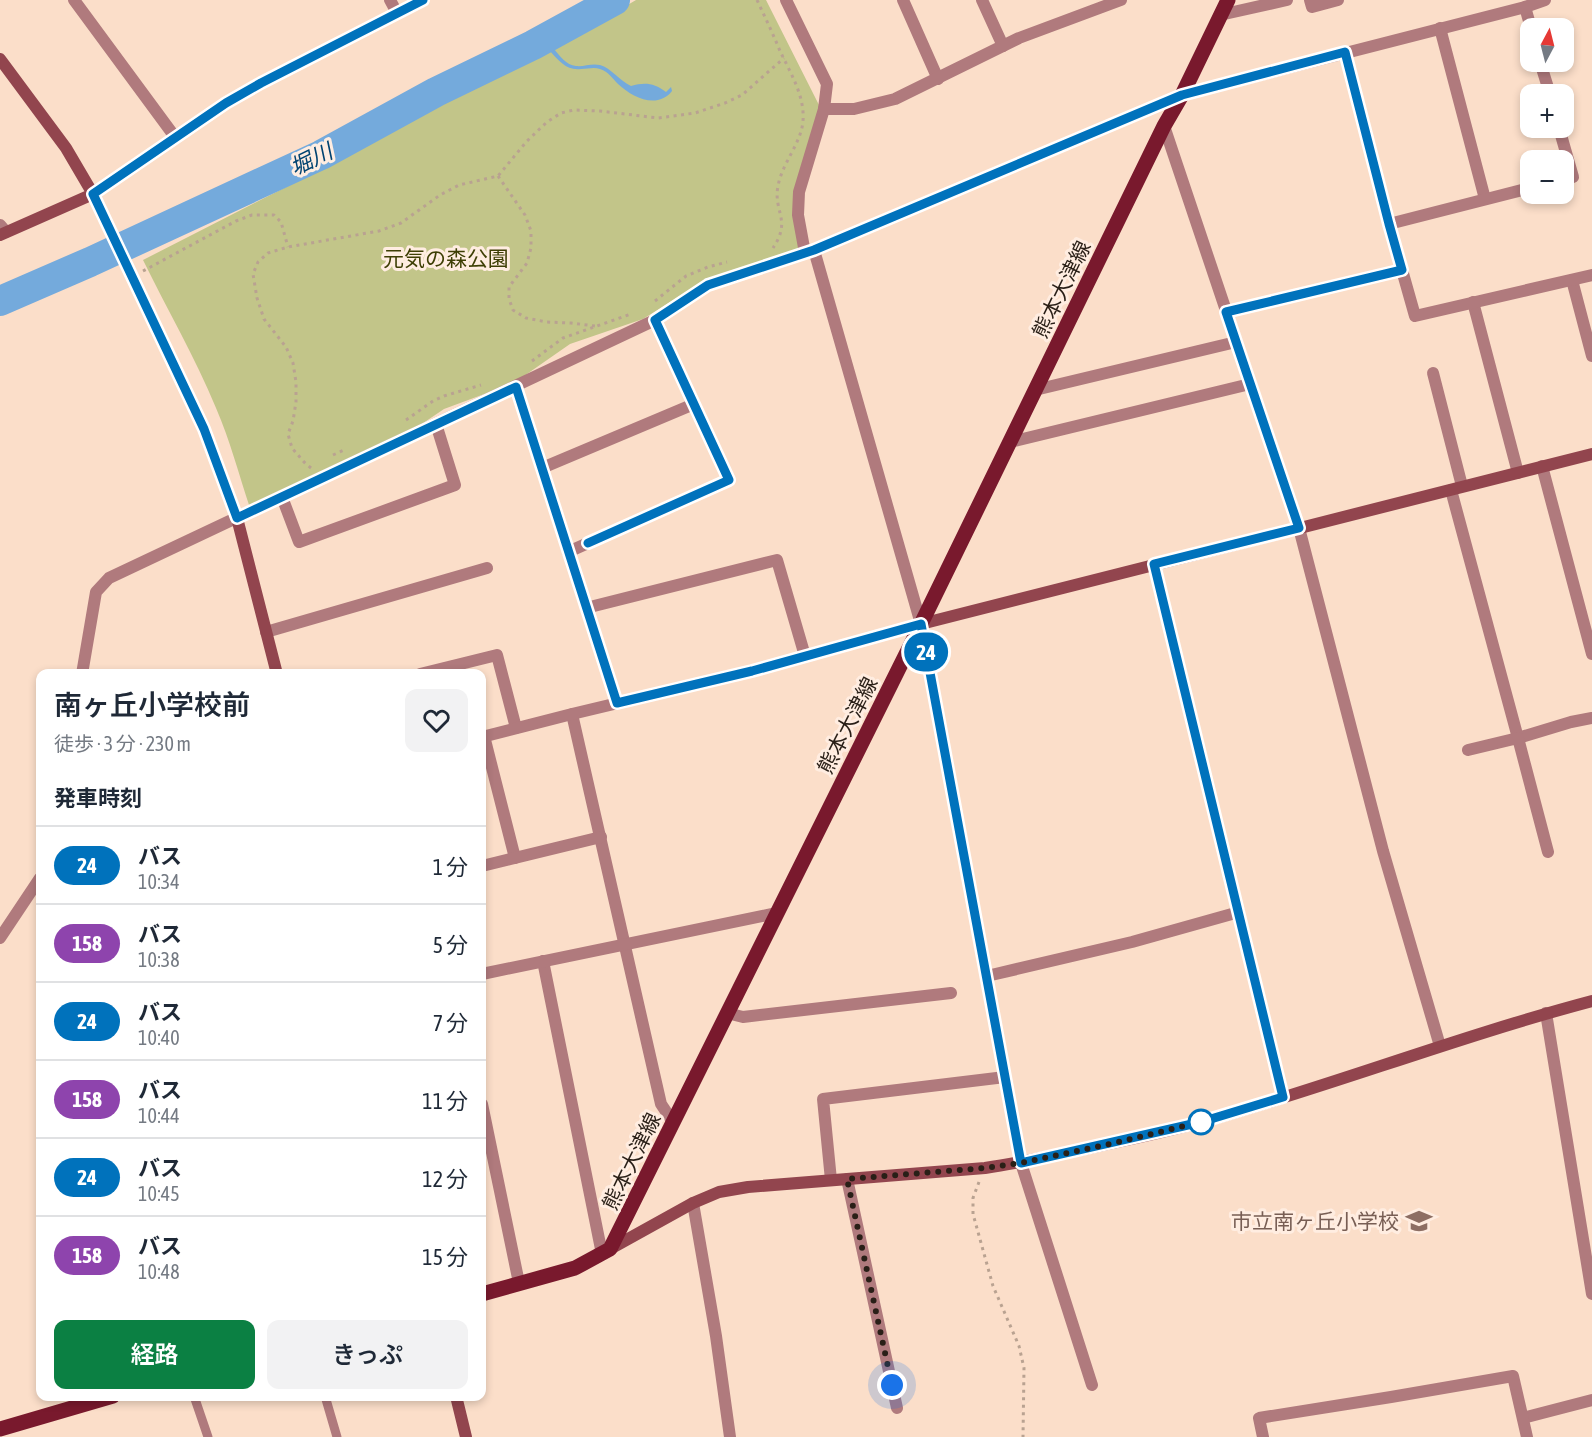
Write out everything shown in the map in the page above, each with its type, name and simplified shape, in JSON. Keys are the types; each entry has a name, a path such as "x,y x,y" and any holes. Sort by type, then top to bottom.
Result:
{"main road":[{"name":"熊本大津線","path":"606,1252 777,914 1228,0"},
{"path":"486,1293 575,1268 606,1252"},
{"path":"0,1430 97,1401"}],"street":[{"path":"74,0 175,137"},
{"path":"390,0 397,14"},
{"path":"2,230 93,194 226,103 423,0"},
{"path":"786,0 827,84 824,109 799,192 798,214 921,624 1021,1163 1092,1385"},
{"path":"903,0 938,79"},
{"path":"982,0 1003,46"},
{"path":"824,109 854,109 894,99 1003,46 1121,0"},
{"path":"1220,15 1287,0"},
{"path":"1310,0 1312,8 1338,0"},
{"path":"83,669 96,592 109,578 655,320 708,285 809,251 1182,95 1545,0"},
{"path":"1525,7 1528,18"},
{"path":"1440,28 1485,199"},
{"path":"1345,52 1389,224 1416,316 1592,275"},
{"path":"0,59 66,148 93,194 204,429 237,518 276,669"},
{"path":"1164,126 1299,528 1383,851 1440,1046"},
{"path":"1389,224 1520,190"},
{"path":"1226,312 1402,270"},
{"path":"1572,280 1592,356"},
{"path":"1473,302 1518,473"},
{"path":"568,552 729,480 655,320"},
{"path":"1035,390 1236,342"},
{"path":"1433,373 1457,488 1548,852"},
{"path":"1010,442 1250,384"},
{"path":"516,387 617,703"},
{"path":"542,468 694,405"},
{"path":"282,497 299,542 455,484 436,424"},
{"path":"486,736 752,671 921,624 1592,454"},
{"path":"1542,466 1592,654"},
{"path":"586,608 777,560 805,656"},
{"path":"1154,564 1283,1097"},
{"path":"266,632 487,568"},
{"path":"440,669 497,655 516,728"},
{"path":"572,714 661,1104 673,1122"},
{"path":"1468,750 1592,718"},
{"path":"486,748 515,858"},
{"path":"486,865 601,837"},
{"path":"0,938 36,884"},
{"path":"987,976 1132,942 1239,912"},
{"path":"486,973 777,914"},
{"path":"543,961 606,1252 693,1203 719,1192 748,1186 985,1168 1021,1163 1201,1122 1546,1013 1592,1001"},
{"path":"727,1013 743,1017 951,993"},
{"path":"1546,1013 1592,1294"},
{"path":"831,1180 823,1099 1005,1077"},
{"path":"486,1123 519,1284"},
{"path":"847,1179 897,1407"},
{"path":"693,1203 716,1336 730,1437"},
{"path":"1263,1437 1259,1418 1513,1376 1527,1437"},
{"path":"1523,1418 1592,1400"},
{"path":"457,1401 466,1437"}],"lane":[{"path":"196,1401 208,1437"},
{"path":"326,1401 337,1437"}],"path":[{"path":"757,0 795,81 801,101 803,122 796,143 784,164 777,187 783,225 779,239 771,250"},
{"path":"313,470 292,448 288,434 296,402 296,382 292,363 286,347 264,319 257,297 253,274 258,262 268,253 288,247 379,231 401,223 440,195 459,185 498,176 527,141 547,122 561,113 574,110 600,111 658,118 695,113 742,95 784,58"},
{"path":"498,176 525,215 531,231 531,248 527,263 509,287 508,299 513,310 526,318 597,326"},
{"path":"132,274 252,215 274,215 281,222 288,247"},
{"path":"651,305 686,276 735,260"},
{"path":"529,364 563,339 634,313"},
{"path":"404,422 433,401 486,383"},
{"path":"330,457 347,448"},
{"path":"985,1168 973,1198 973,1214 993,1286 1019,1346 1024,1368 1023,1437"}],"green space":[{"name":"元気の森公園","path":"636,0 766,0 821,109 796,191 801,249 704,281 643,319 570,344 514,383 444,409 407,434 250,508 226,432 208,389 143,260 290,185 404,120 536,59"}],"water":[{"path":"554,49 569,64 600,65 631,86 649,84 666,92 671,87 672,91 659,100 645,100 624,89 603,70 567,67 550,51"}],"waterway":[{"name":"堀川","path":"0,301 321,155 436,92 533,45 615,0"}],"bus line":[{"name":"24","path":"423,0 226,103 93,194 204,429 237,518 516,387 617,703 752,671 921,624 1021,1163 1201,1122 1283,1097 1154,564 1299,528 1226,312 1402,270 1345,52 1182,95 814,250 708,285 655,320 729,480 588,543"}],"place":[{"name":"市立南ヶ丘小学校","path":"1419,1221"}],"route":[{"path":"892,1385 847,1179 1021,1163 1201,1122"}]}
